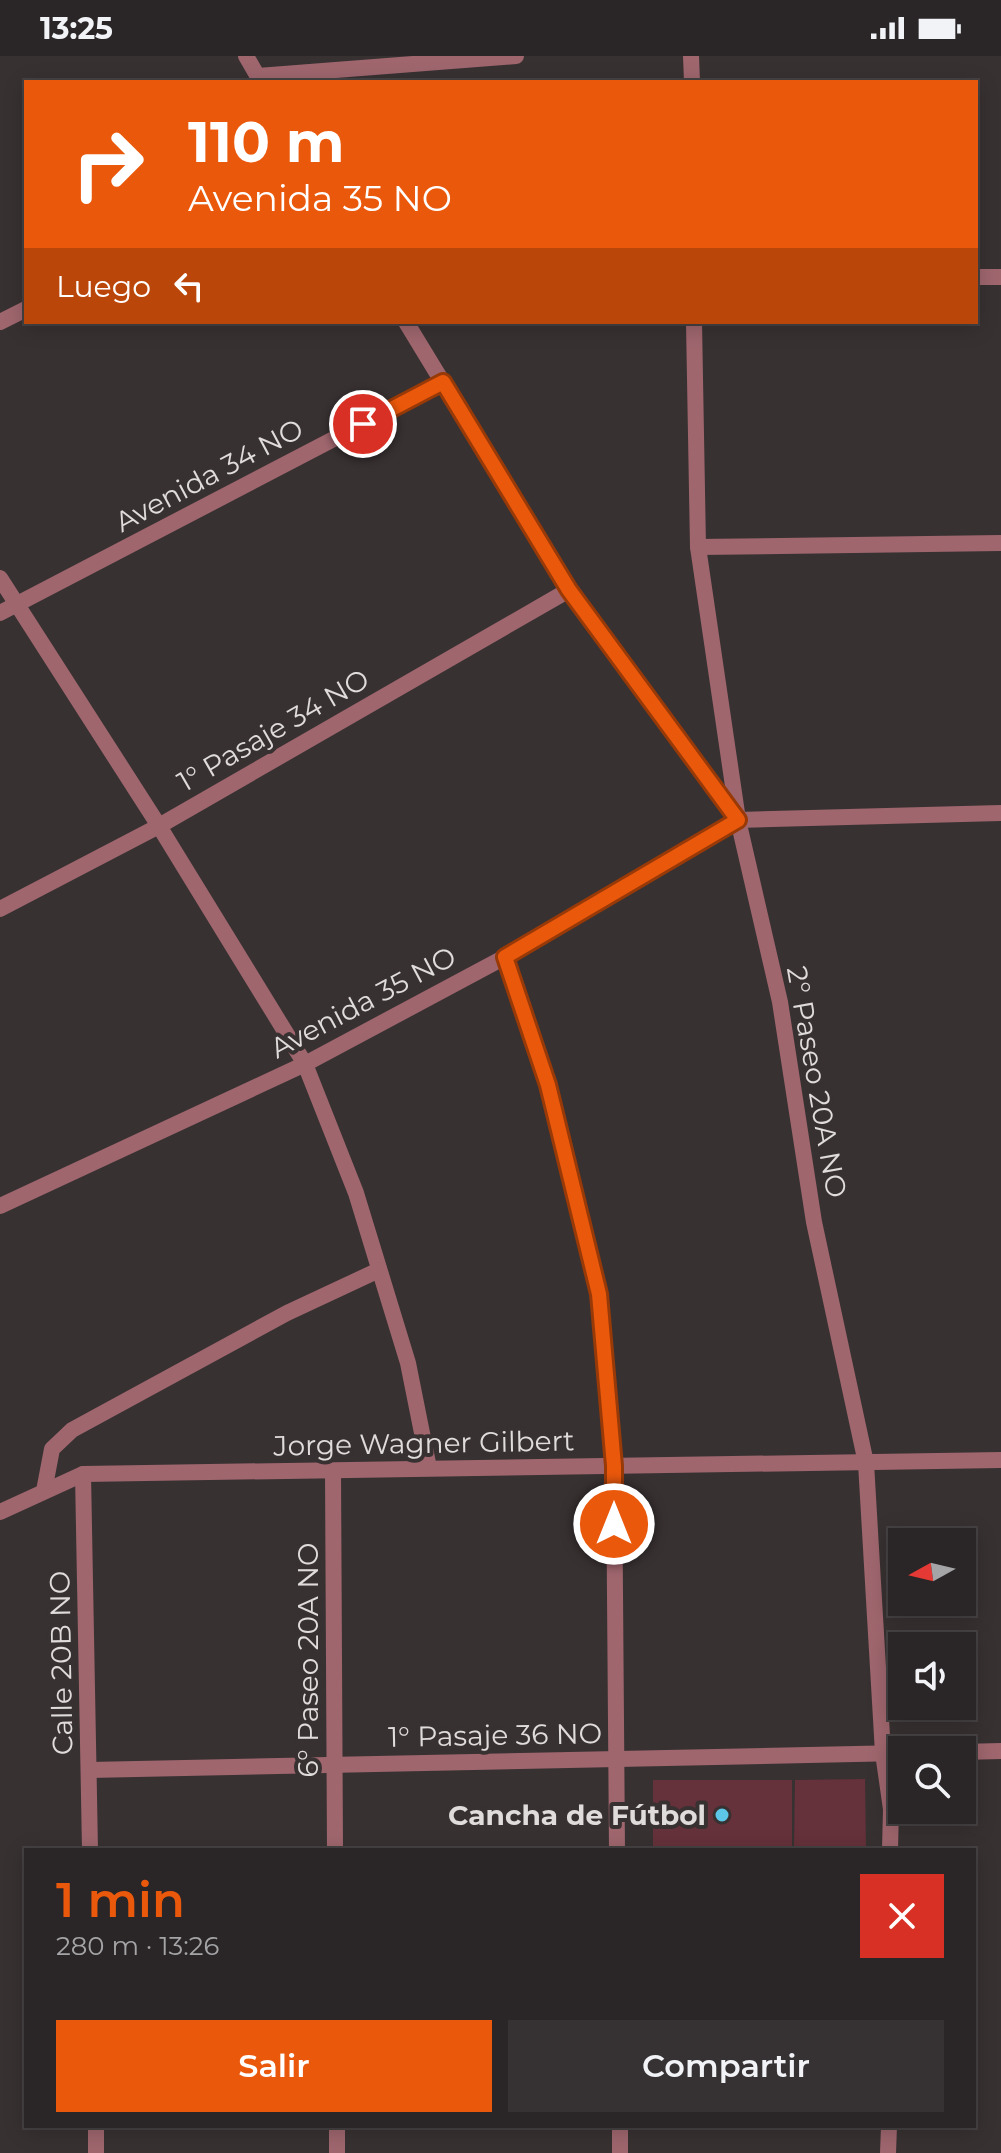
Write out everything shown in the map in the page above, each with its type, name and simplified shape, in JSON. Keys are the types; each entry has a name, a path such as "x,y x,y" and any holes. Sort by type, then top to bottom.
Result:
{"street":[{"path":"246,56 260,79 516,56"},
{"path":"691,56 692,80"},
{"path":"978,277 1001,277"},
{"path":"0,322 24,310"},
{"path":"407,324 569,590 738,820"},
{"name":"2° Paseo 20A NO","path":"694,324 698,547 738,820 780,1002 814,1222 866,1463 883,1753 891,1809 890,1848"},
{"name":"Avenida 34 NO","path":"0,613 443,382"},
{"path":"698,547 1001,543"},
{"path":"0,578 159,826 305,1064 356,1193 408,1363 429,1468"},
{"name":"1° Pasaje 34 NO","path":"0,909 159,826 569,590"},
{"name":"Avenida 35 NO","path":"0,1206 305,1064 505,957 738,820 1001,813"},
{"path":"505,957 548,1085 599,1294 614,1466 617,1848"},
{"path":"44,1491 52,1449 72,1430 287,1313 379,1270"},
{"name":"Jorge Wagner Gilbert","path":"0,1512 83,1474 1001,1460"},
{"name":"6° Paseo 20A NO","path":"333,1471 335,1848"},
{"name":"Calle 20B NO","path":"83,1474 90,1848"},
{"path":"976,1752 1001,1751"},
{"name":"1° Pasaje 36 NO","path":"89,1770 888,1753"},
{"path":"96,2128 96,2153"},
{"path":"337,2128 337,2153"},
{"path":"620,2128 620,2153"},
{"path":"888,2153 889,2128"}],"shaded area":[{"path":"865,1779 866,1848 794,1848 795,1780"},
{"name":"Cancha de Fútbol","path":"653,1780 792,1780 792,1848 653,1848"}],"place":[{"name":"Cancha de Fútbol","path":"722,1815"}],"route":[{"path":"363,424 443,382 569,590 738,820 505,957 548,1085 599,1294 614,1466 614,1524"}]}
